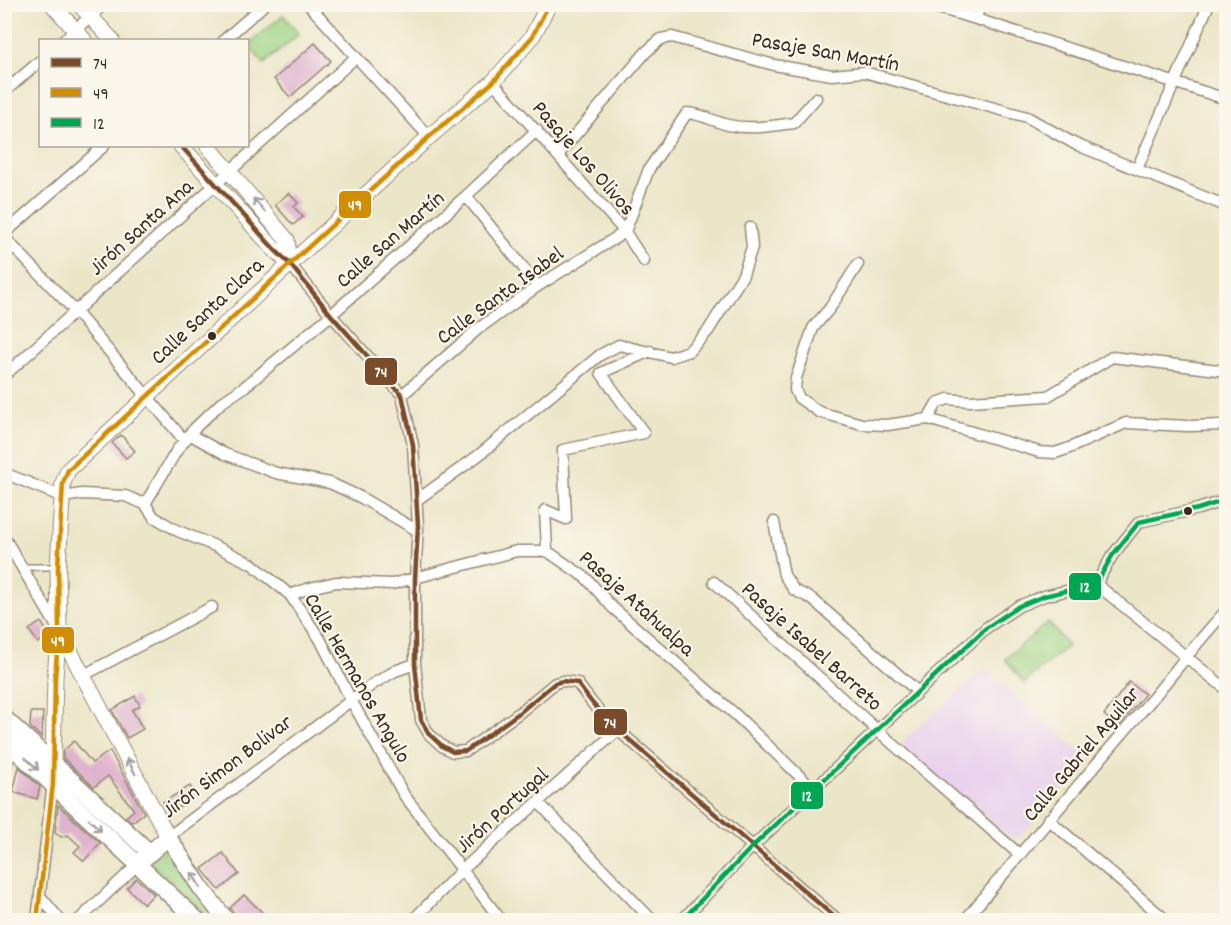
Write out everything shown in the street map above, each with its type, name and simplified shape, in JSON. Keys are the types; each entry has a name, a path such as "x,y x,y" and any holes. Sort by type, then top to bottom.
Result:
{"main road":[{"path":"52,4 74,37"},
{"path":"79,4 111,39"},
{"name":"Calle Santa Clara","path":"63,497 63,483 68,470 429,137 493,82 532,37 549,4"},
{"path":"182,147 290,264"},
{"path":"209,147 287,240 290,264"},
{"path":"53,762 55,677 59,630 58,567 63,497"},
{"path":"59,630 168,837 201,888 226,921"},
{"path":"55,677 82,673"},
{"path":"8,732 53,762 150,853"},
{"path":"4,766 8,732"},
{"path":"8,732 53,784 197,921"},
{"name":"Jirón Simon Bolivar","path":"137,865 168,837"}],"street":[{"path":"74,37 104,4"},
{"path":"225,39 265,4"},
{"path":"308,4 429,137"},
{"path":"924,4 1227,99"},
{"path":"976,19 980,4"},
{"path":"1137,169 1209,4"},
{"name":"Pasaje San Martín","path":"558,155 646,52 661,39 672,37 774,65 832,75 864,72 1027,117 1075,144 1227,206"},
{"name":"Jirón Santa Ana","path":"4,376 356,57"},
{"path":"4,92 39,62"},
{"name":"Pasaje Los Olivos","path":"493,82 625,232 644,261"},
{"path":"625,232 649,169 687,113 700,114 728,125 757,128 794,123 816,98"},
{"name":"Calle San Martín","path":"145,504 186,437 221,404 331,315 537,130"},
{"path":"103,147 4,235 75,311 146,396 186,437 276,472 296,478 330,483 360,497 418,531"},
{"path":"466,196 538,286"},
{"path":"417,500 479,455 600,355 619,345 671,357 689,351 708,331 743,274 752,247 750,228"},
{"name":"Calle Santa Isabel","path":"402,395 478,329 538,286 625,232"},
{"path":"290,264 331,315 402,395 413,445 417,500 415,664 421,720 429,734 453,752 466,751 480,743 555,683 563,681 578,683 593,704 618,730 838,921"},
{"path":"858,264 830,308 813,328 796,378 795,390 799,398 819,412 862,424 887,425 928,419 1039,452 1055,453 1126,423 1188,426 1227,424"},
{"path":"547,551 545,510 566,519 564,450 644,433 601,373 650,351"},
{"path":"928,419 937,403 948,399 1048,396 1112,357 1227,371"},
{"name":"Calle Hermanos Angulo","path":"4,473 63,497 82,494 125,496 145,504 154,517 178,531 252,564 290,595 320,639 404,795 501,921"},
{"path":"682,921 752,847 986,628 1019,606 1044,596 1096,584 1112,556 1139,522 1227,500"},
{"path":"774,522 784,575 794,590 812,599 917,691"},
{"path":"4,537 59,630"},
{"name":"Pasaje Atahualpa","path":"290,595 336,582 392,584 517,551 547,551 586,578 612,607 736,715 814,790"},
{"name":"Pasaje Isabel Barreto","path":"714,582 1020,855"},
{"path":"1096,584 1227,689"},
{"path":"82,673 212,607"},
{"name":"Calle Gabriel Aguilar","path":"965,921 1048,819 1227,611"},
{"name":"Jirón Simon Bolivar","path":"168,837 351,700 395,671 415,664"},
{"name":"Jirón Portugal","path":"413,921 461,871 618,730"},
{"path":"37,921 53,784 53,762"},
{"path":"538,802 652,921"},
{"path":"1048,819 1166,921"},
{"name":"Jirón Simon Bolivar","path":"78,921 137,865"},
{"path":"40,896 60,921"}],"lane":[{"path":"22,567 58,567"}],"shaded area":[{"path":"984,669 1085,755 1086,760 1020,837 1011,838 902,748 905,739"}],"green space":[{"path":"283,15 299,34 264,64 249,44"},
{"path":"1048,622 1068,646 1024,683 1005,659"},
{"path":"168,846 217,920 213,920 149,861"}],"building":[{"path":"315,43 331,61 290,97 274,79"},
{"path":"289,193 298,203 294,207 303,217 293,225 275,205"},
{"path":"121,435 135,451 126,458 112,443"},
{"path":"41,622 49,635 38,643 29,630"},
{"path":"1129,682 1145,694 1118,727 1104,715"},
{"path":"135,696 140,706 132,710 143,729 127,738 112,710"},
{"path":"31,712 43,712 42,738 30,727"},
{"path":"74,741 92,763 110,751 144,813 132,822 126,817 134,810 108,776 94,787 63,758 63,751"},
{"path":"19,767 40,787 37,799 13,792"},
{"path":"190,786 196,797 172,811 168,810 163,802"},
{"path":"58,805 100,843 84,861 74,852 80,846 68,835 61,837 55,833"},
{"path":"223,853 239,874 219,890 202,869"},
{"path":"136,878 154,894 144,904 127,888"},
{"path":"244,895 269,921 241,921 230,908"}],"transit line":[{"name":"49","path":"37,920 53,784 55,677 59,630 58,567 63,483 68,470 429,137 493,82 532,37 549,4"},
{"name":"74","path":"182,147 290,264 331,315 402,395 413,445 418,526 415,579 415,664 421,720 429,734 453,752 466,751 519,713 555,683 563,681 577,683 618,730 838,920"},
{"name":"12","path":"682,920 752,847 986,628 1019,606 1044,596 1096,584 1112,556 1139,522 1198,509 1226,500"}]}
